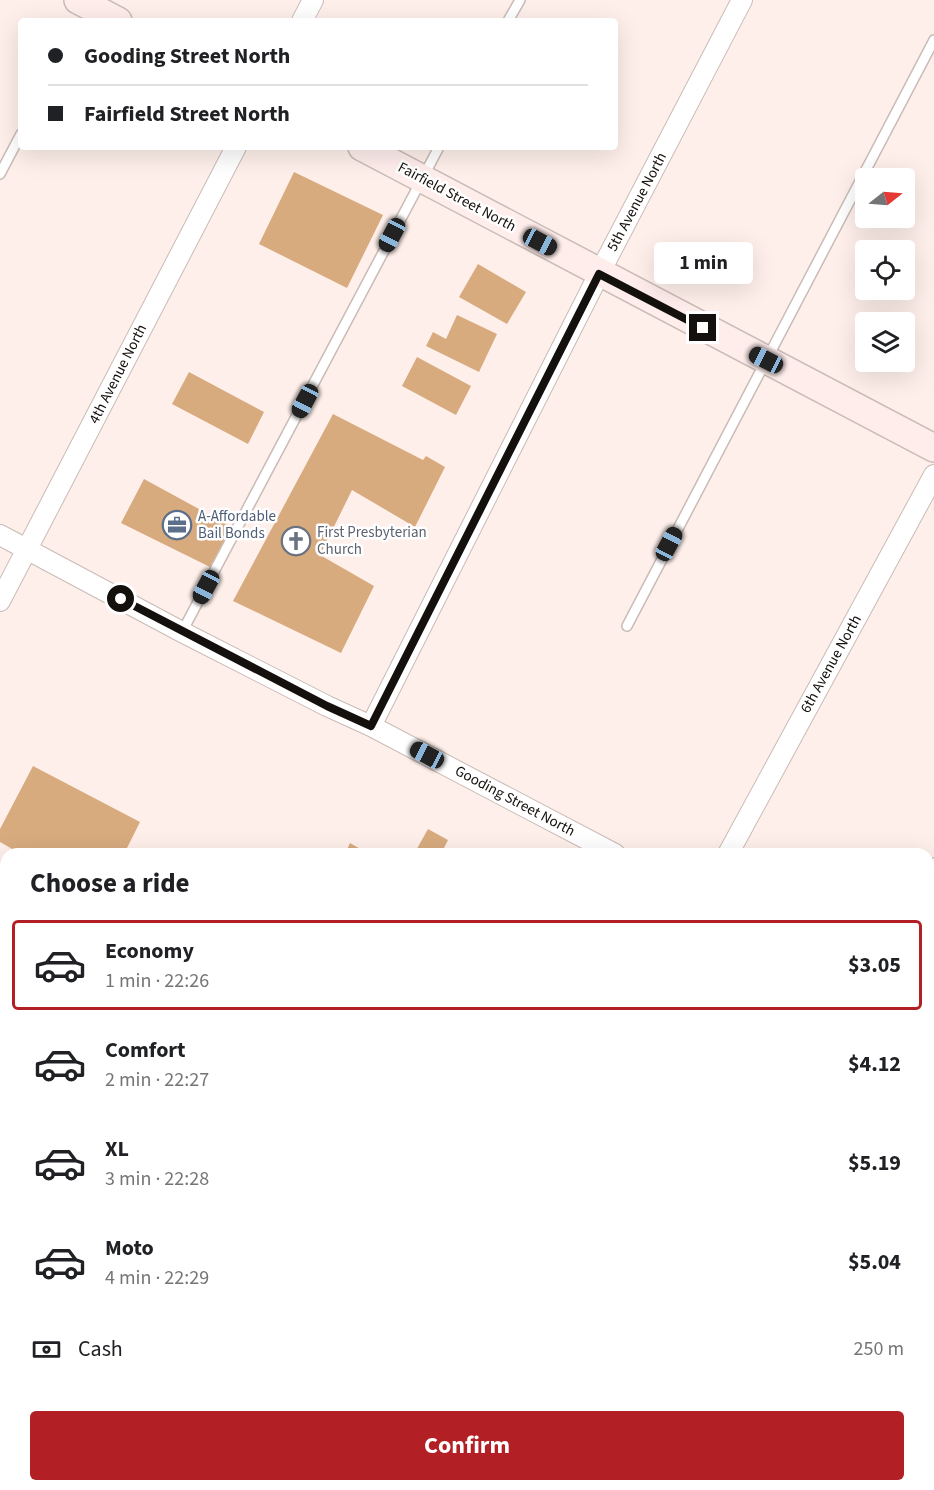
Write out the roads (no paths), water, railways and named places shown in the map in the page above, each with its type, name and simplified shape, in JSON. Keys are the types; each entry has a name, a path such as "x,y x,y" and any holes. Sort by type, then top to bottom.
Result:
{"street":[{"path":"304,18 313,0"},
{"name":"5th Avenue North","path":"371,726 599,274 742,0"},
{"path":"86,5 112,18"},
{"name":"4th Avenue North","path":"0,601 234,150"},
{"name":"Fairfield Street North","path":"368,150 599,274 934,448"},
{"name":"6th Avenue North","path":"731,848 934,475"},
{"name":"Gooding Street North","path":"0,535 182,632 371,726 604,848"}],"lane":[{"path":"510,18 520,0"},
{"path":"627,626 934,40"},
{"path":"0,174 18,140"},
{"path":"182,632 437,150"}],"place":[{"name":"A-Affordable Bail Bonds","path":"177,525"},
{"name":"First Presbyterian Church","path":"296,541"}]}
